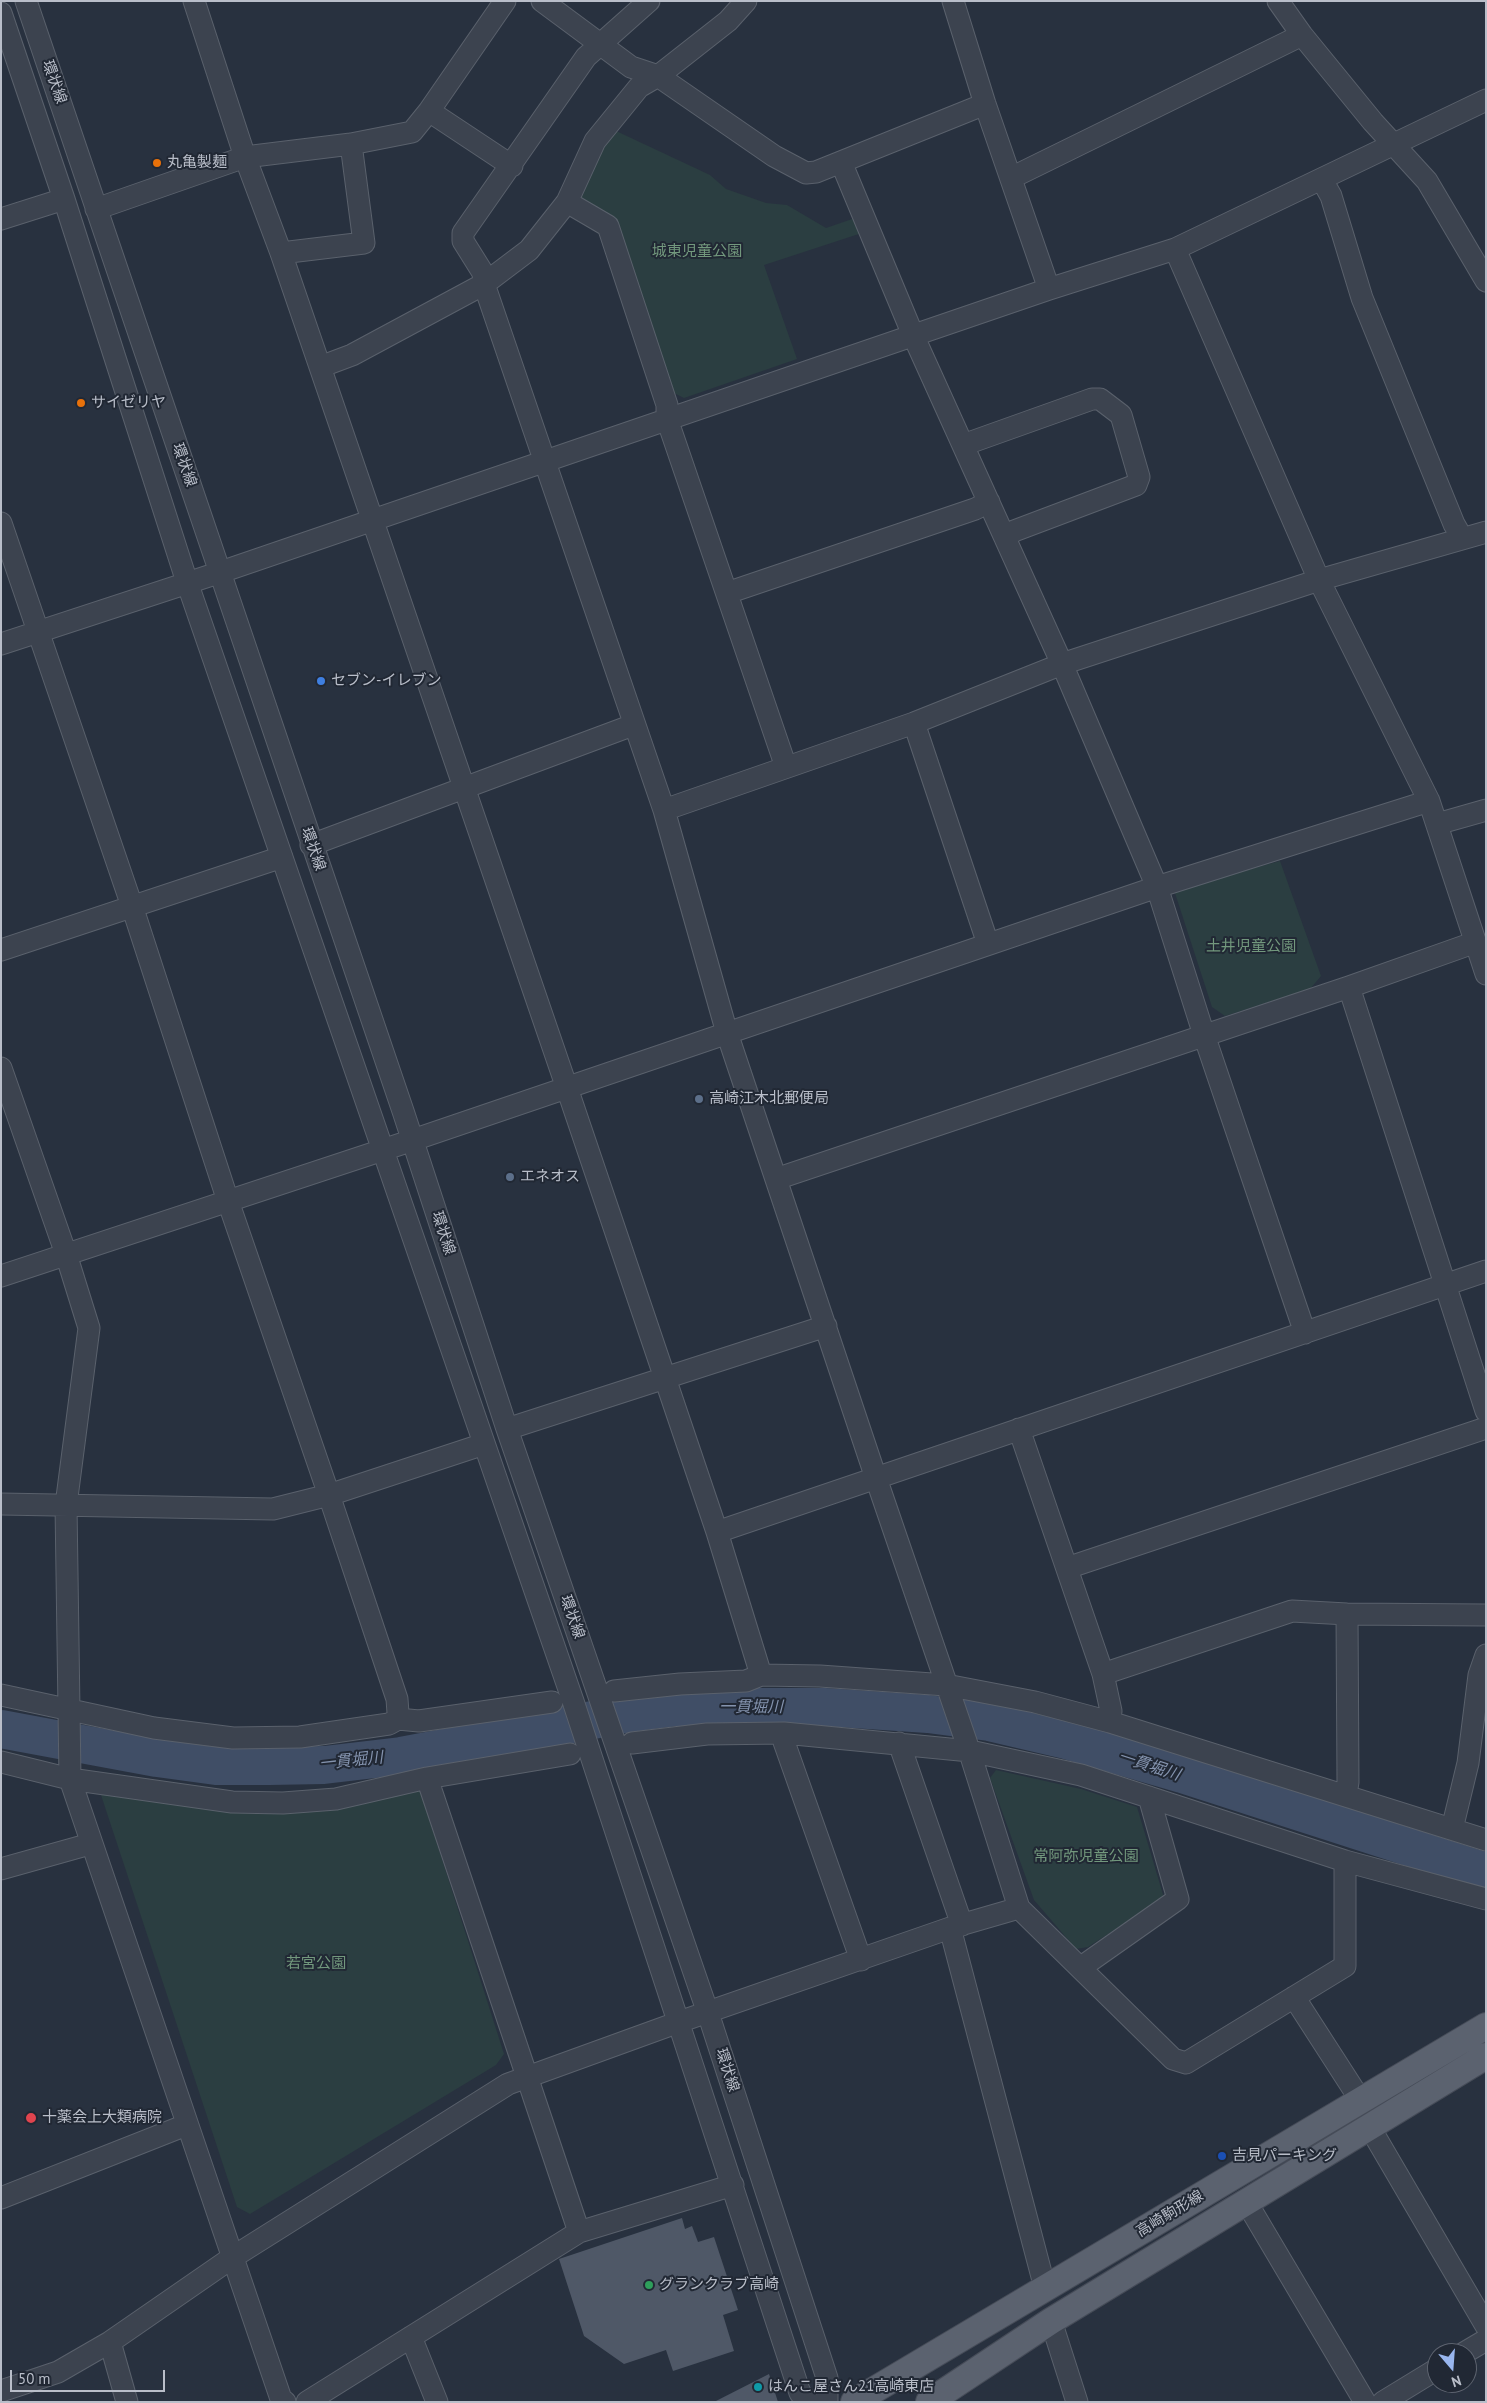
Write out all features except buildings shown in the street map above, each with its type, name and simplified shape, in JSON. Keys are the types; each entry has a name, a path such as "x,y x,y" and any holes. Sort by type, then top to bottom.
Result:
{"main road":[{"name":"高崎駒形線","path":"854,2402 1479,2030"},
{"name":"高崎駒形線","path":"928,2402 1051,2321 1485,2057"}],"street":[{"name":"環状線","path":"26,1 413,1140 507,1429 624,1742 708,2013 827,2378 827,2402"},
{"path":"194,1 252,156 281,253 717,1532 761,1675"},
{"path":"96,208 252,156 351,144 412,132 429,111 505,1"},
{"path":"649,1 586,57 463,234 463,241 483,273 484,284 546,460 633,725 664,810 728,1033 946,1686 970,1750 1019,1908 1173,2059 1186,2063 1345,1966 1345,1861"},
{"path":"320,366 352,355 484,284 529,250 567,202 595,142 639,87 658,76 728,21 746,1"},
{"path":"953,1 985,104 1049,289"},
{"path":"1278,1 1302,35 1372,122 1426,181 1486,281"},
{"path":"546,2 600,46 631,67 658,76 774,156 806,173 816,172 985,104"},
{"name":"環状線","path":"1,13 64,199 187,582 381,1150 484,1444 562,1701 679,2022 800,2393 809,2402"},
{"path":"1011,178 1302,35"},
{"path":"1,644 221,572 1049,289 1175,249 1486,100"},
{"path":"429,111 512,166"},
{"path":"281,253 364,243 351,144"},
{"path":"841,162 913,335 1062,664 1156,887 1305,1333"},
{"path":"1322,180 1331,196 1362,298 1462,538"},
{"path":"1,219 64,199"},
{"path":"567,202 608,226 667,405 667,419 786,767"},
{"path":"1175,249 1319,580 1429,801 1486,974"},
{"path":"963,445 1092,399 1100,399 1121,415 1139,477 1136,484 1014,531 1005,538"},
{"path":"727,593 975,509 989,502"},
{"path":"1,523 132,906 228,1201 329,1495 397,1700 398,1718"},
{"path":"664,810 914,723 1062,664 1319,580 1486,532"},
{"path":"914,723 988,944"},
{"path":"312,845 464,786 633,725"},
{"path":"1,1276 413,1140 1156,887 1429,801"},
{"path":"1437,824 1486,810"},
{"path":"1,950 282,857"},
{"path":"776,1179 1204,1034 1349,987 1476,942"},
{"path":"1349,987 1444,1286 1486,1411"},
{"path":"1,1068 8,1115 66,1254 89,1328 66,1505 70,1778 90,1844 186,2125 281,2399 285,2402"},
{"path":"717,1532 1486,1271"},
{"path":"507,1429 826,1326"},
{"path":"1066,1568 1486,1428"},
{"path":"1019,1429 1103,1674 1111,1711 1110,1722"},
{"path":"1,1504 272,1509 329,1495 484,1444"},
{"path":"1103,1674 1292,1610 1347,1614 1486,1615"},
{"path":"1346,1795 1348,1782 1347,1614"},
{"path":"1452,1829 1468,1763 1479,1675 1486,1655"},
{"path":"607,1694 680,1684 746,1681 761,1675 820,1676 946,1686 1035,1702 1110,1722 1486,1840"},
{"path":"1,1695 154,1728 233,1738 300,1737 389,1724 398,1718 419,1721 562,1701"},
{"path":"784,1733 784,1742 861,1960"},
{"path":"624,1742 707,1734 784,1733 970,1750 1081,1775 1345,1861 1486,1900"},
{"path":"899,1744 956,1927 1045,2288"},
{"path":"1,1762 70,1778 232,1802 283,1803 336,1799 427,1778 579,1750"},
{"path":"427,1778 579,2232"},
{"path":"1080,1968 1178,1899 1149,1797"},
{"path":"1,1869 90,1844"},
{"path":"1,2391 58,2372 110,2342 233,2257 508,2084 679,2022 956,1927 1019,1908"},
{"path":"1294,1997 1361,2101"},
{"path":"1479,2030 1485,2057"},
{"path":"1,2198 186,2125"},
{"path":"1369,2126 1486,2326"},
{"path":"307,2402 579,2232 733,2184"},
{"path":"1247,2203 1365,2402"},
{"path":"1051,2321 1077,2402"},
{"path":"411,2337 437,2402"},
{"path":"110,2342 127,2402"},
{"path":"1383,2402 1427,2375"}],"green space":[{"name":"城東児童公園","path":"614,130 710,175 726,189 766,203 787,205 826,228 858,217 865,232 764,265 797,359 684,398 672,392 615,223 582,203 580,195 607,137"},
{"name":"土井児童公園","path":"1280,861 1321,976 1310,989 1225,1016 1212,1007 1174,890"},
{"name":"常阿弥児童公園","path":"996,1770 1081,1789 1137,1807 1164,1898 1088,1947 1076,1949 1034,1900 990,1778"},
{"name":"若宮公園","path":"419,1787 504,2054 496,2065 250,2214 237,2207 100,1792 161,1798"}],"waterway":[{"name":"一貫堀川","path":"1,1729 157,1758 216,1766 269,1766 324,1765 401,1756 630,1713 677,1707 824,1707 928,1714 989,1722 1066,1740 1182,1774 1486,1872"}],"place":[{"name":"丸亀製麺","path":"157,163"},
{"name":"サイゼリヤ","path":"81,403"},
{"name":"セブン-イレブン","path":"321,681"},
{"name":"高崎江木北郵便局","path":"699,1099"},
{"name":"エネオス","path":"510,1177"},
{"name":"十薬会上大類病院","path":"31,2118"},
{"name":"吉見パーキング","path":"1222,2156"},
{"name":"グランクラブ高崎","path":"649,2285"},
{"name":"はんこ屋さん21高崎東店","path":"758,2387"}]}
